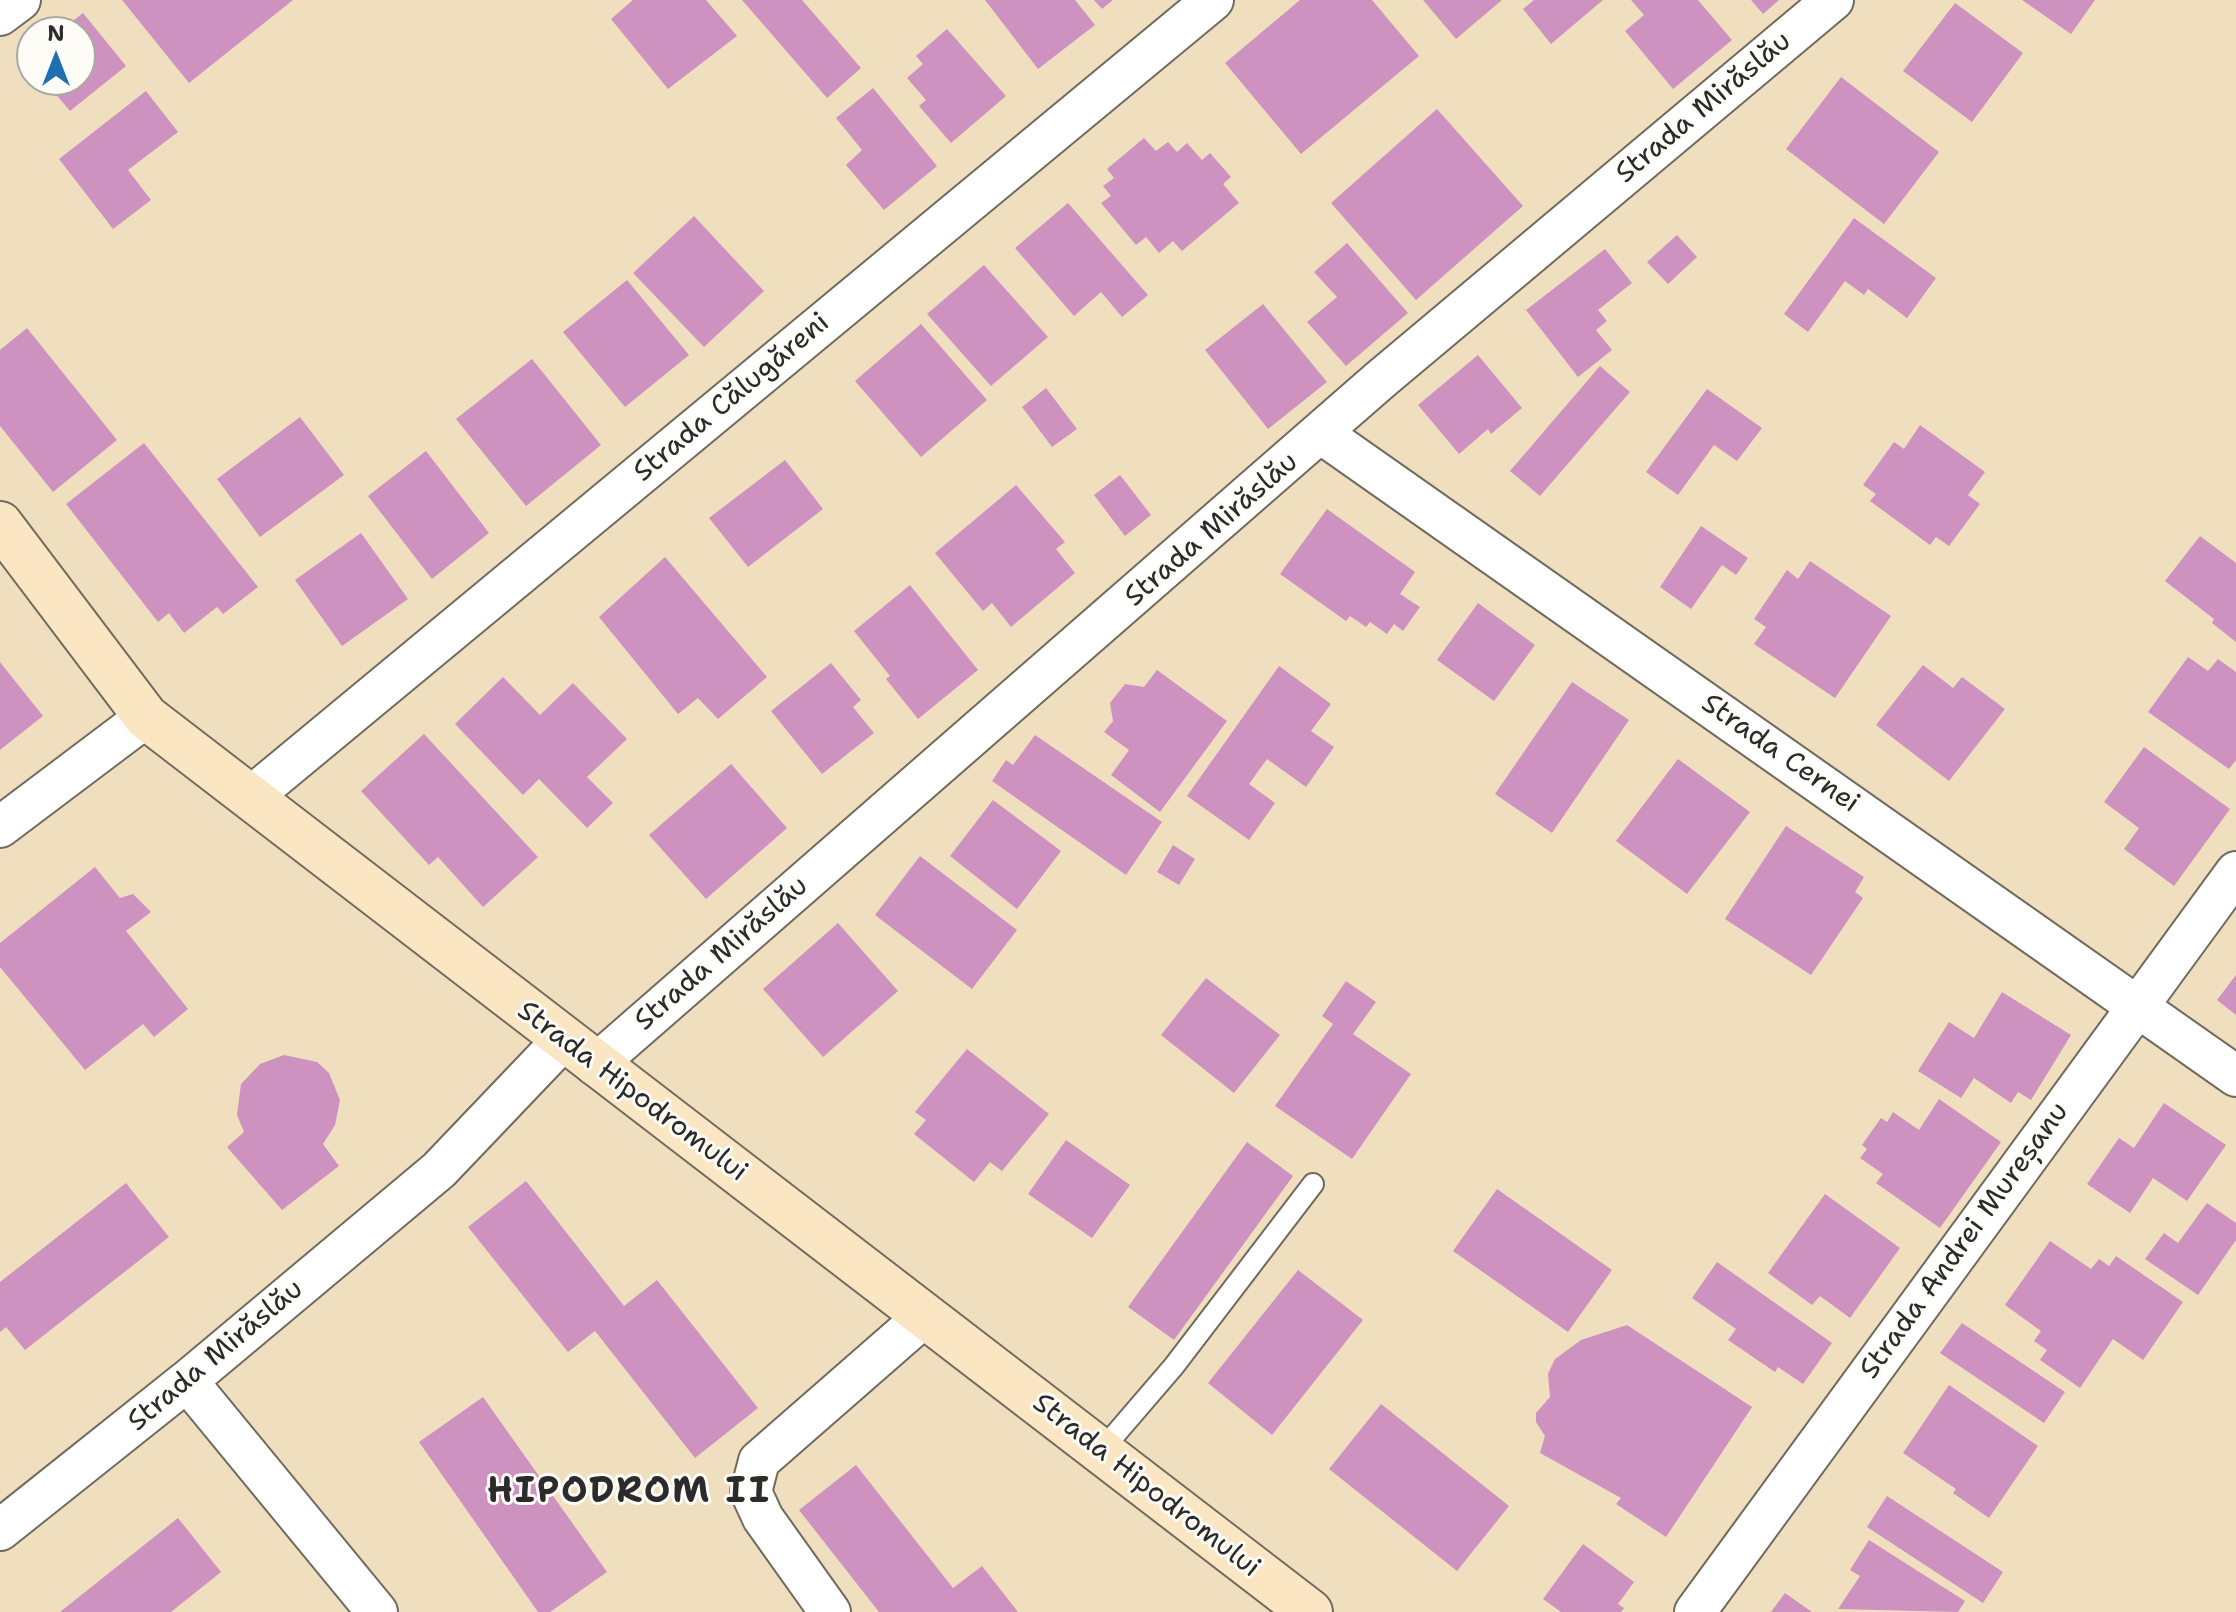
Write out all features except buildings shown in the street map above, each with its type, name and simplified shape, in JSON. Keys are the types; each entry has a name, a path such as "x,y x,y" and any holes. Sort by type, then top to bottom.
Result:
{"street":[{"path":"0,15 20,0"},
{"name":"Strada Călugăreni","path":"252,796 1213,0"},
{"name":"Strada Mirăslău","path":"0,1530 187,1381 1322,434 1380,380 1833,0"},
{"name":"Strada Cernei","path":"1322,434 2138,1004 2236,1076"},
{"name":"Strada Hipodromului","path":"0,524 146,717 1310,1612"},
{"path":"0,827 146,717"},
{"name":"Strada Andrei Mureșanu","path":"1695,1612 2236,872"},
{"path":"830,1612 763,1518 751,1492 759,1461 925,1316"},
{"path":"187,1381 377,1612"}],"lane":[{"path":"1101,1451 1174,1366 1313,1184"}],"district":[{"name":"HIPODROM II","path":"629,1493"}]}
